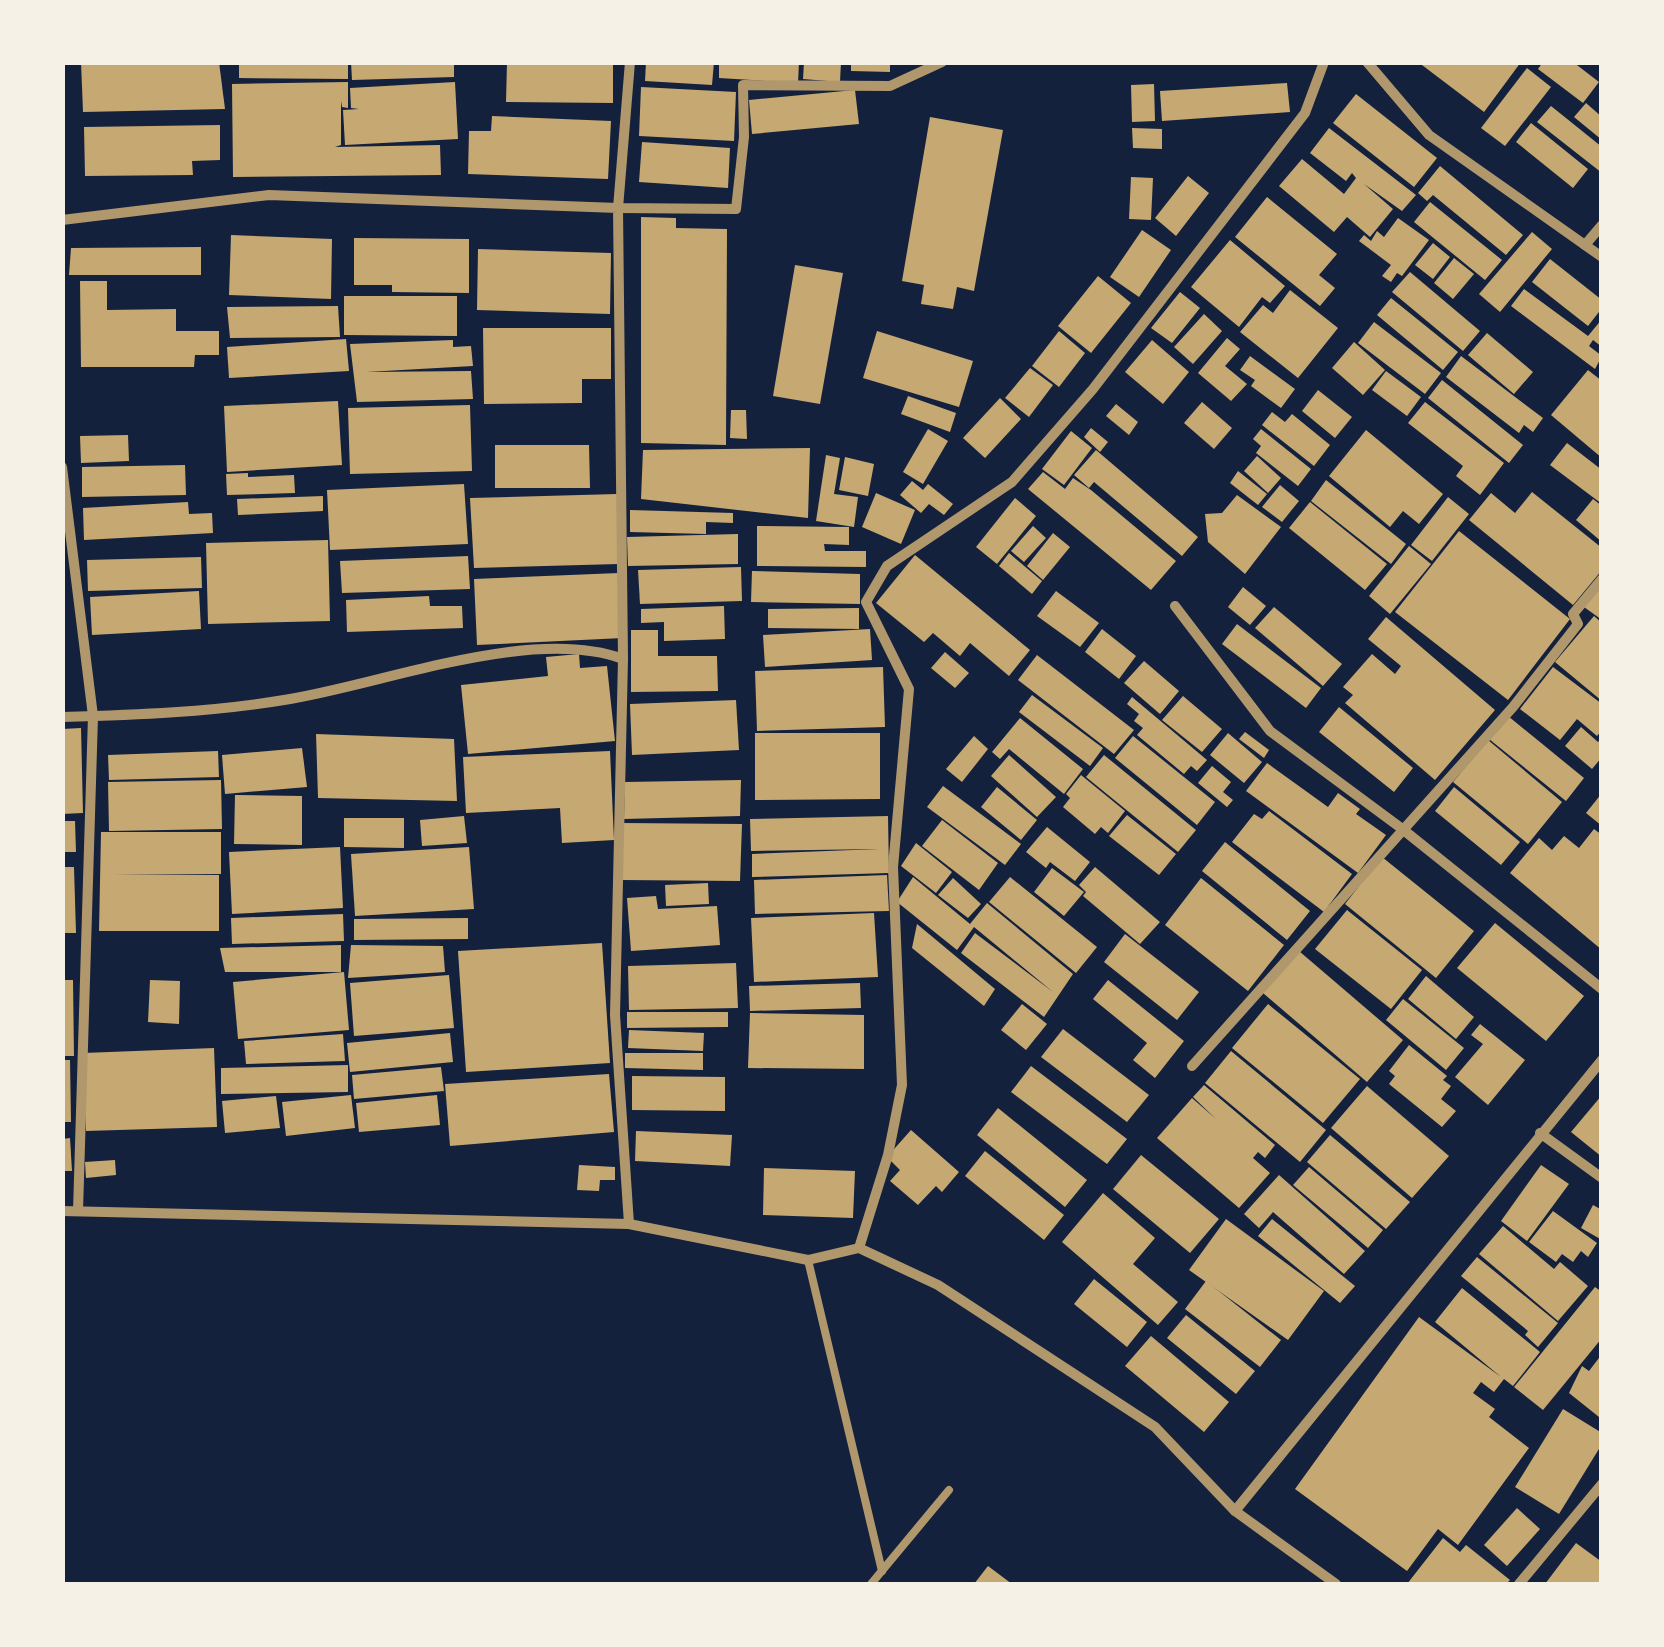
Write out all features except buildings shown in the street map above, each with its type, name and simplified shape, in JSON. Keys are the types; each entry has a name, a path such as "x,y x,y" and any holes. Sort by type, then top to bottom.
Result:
{"street":[{"path":"629,1224 614,1016 623,659 618,208 630,62"},
{"path":"62,220 269,195 736,209 744,137 743,85 890,86 942,62"},
{"path":"859,1248 888,1155 902,1085 893,867 909,689 866,602 887,566 1012,482 1093,389 1305,113 1324,62"},
{"path":"1366,62 1429,135 1602,257"},
{"path":"1585,245 1602,225"},
{"path":"62,466 93,716 78,1211"},
{"path":"1192,1066 1513,707 1578,624 1574,614 1602,579"},
{"path":"1176,606 1270,732 1401,828 1602,989"},
{"path":"62,717 283,700 523,650 599,650 623,659"},
{"path":"1235,1511 1602,1060"},
{"path":"1540,1132 1602,1178"},
{"path":"62,1212 629,1224 808,1260 859,1248 938,1285 1155,1426 1235,1511 1336,1584"},
{"path":"1519,1584 1602,1484"}],"lane":[{"path":"808,1260 882,1571"},
{"path":"871,1584 949,1490"}]}
